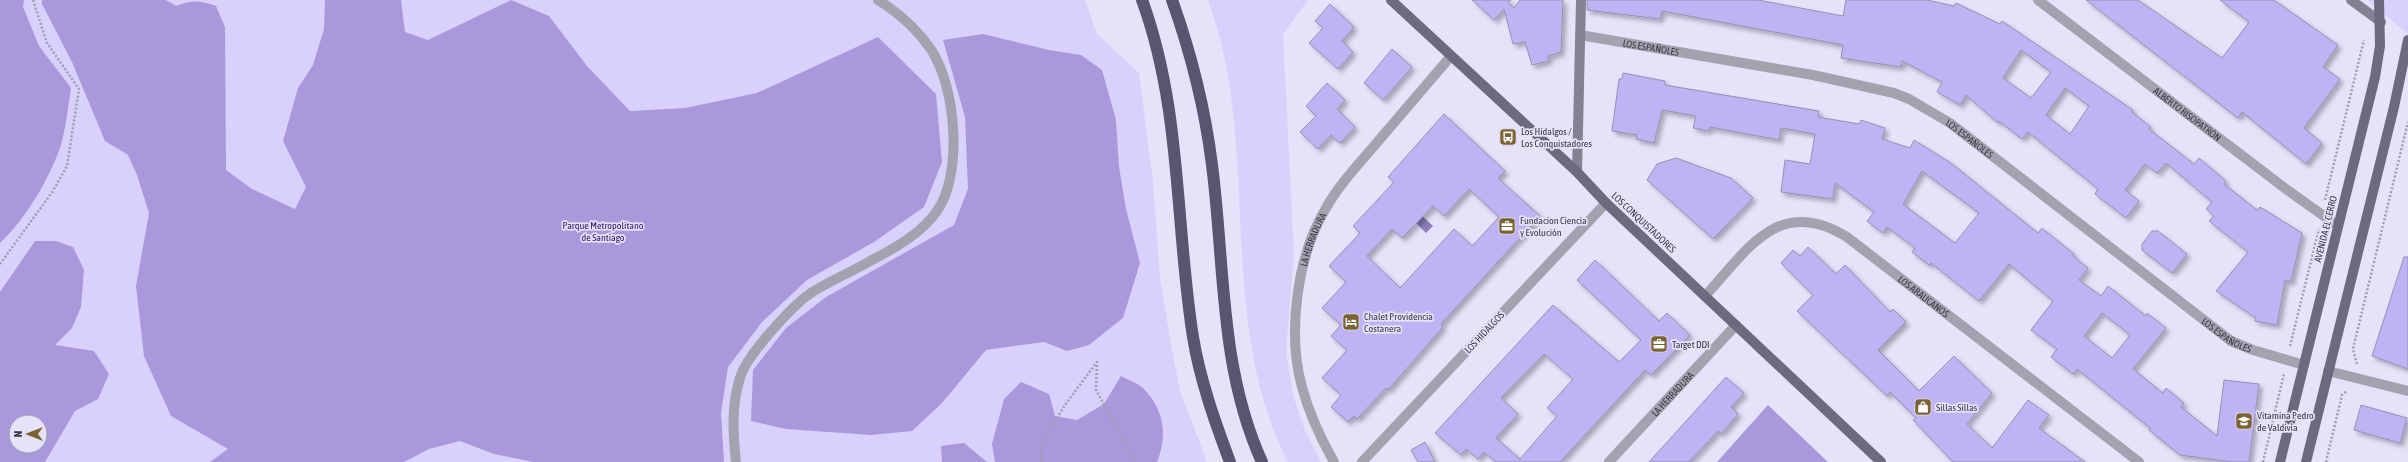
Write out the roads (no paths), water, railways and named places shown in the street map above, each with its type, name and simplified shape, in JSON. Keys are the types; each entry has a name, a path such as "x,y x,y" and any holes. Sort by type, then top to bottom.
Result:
{"highway":[{"path":"1142,0 1159,52 1170,109 1193,339 1208,400 1230,462"},
{"path":"1172,0 1187,45"},
{"path":"1178,0 1204,115 1212,165 1230,353 1246,421 1262,462"}],"main road":[{"name":"LOS CONQUISTADORES","path":"1391,0 1577,172 1606,203 1881,462"},
{"name":"AVENIDA EL CERRO","path":"2280,462 2375,77 2380,46 2380,0"},
{"path":"2306,462 2328,370 2405,73 2408,40"}],"street":[{"path":"736,462 732,422 740,377 772,329 812,292 894,248 927,223 937,211 953,165 953,122 947,87 933,52 912,25 878,0"},
{"path":"1577,172 1581,0"},
{"name":"ALBERTO RISOPATRÓN","path":"2038,0 2338,226"},
{"path":"2351,0 2381,22"},
{"name":"LOS ESPAÑOLES","path":"1580,35 1812,75 1894,93 1910,99 1950,123 2230,341 2287,361 2304,365"},
{"name":"LA HERRADURA","path":"1334,462 1309,411 1301,386 1298,363 1296,308 1305,260 1322,215 1338,188 1451,56"},
{"name":"LOS HIDALGOS","path":"1362,462 1606,203"},
{"name":"LOS ARAUCANOS","path":"1705,296 1748,246 1767,231 1790,223 1814,223 1826,226 1847,237 2139,462"},
{"name":"LA HERRADURA","path":"1609,462 1736,325"},
{"path":"2328,370 2408,391"}],"place":[{"name":"Los Hidalgos / Los Conquistadores","path":"1508,137"},
{"name":"Fundacion Ciencia y Evolución","path":"1507,226"},
{"name":"Chalet Providencia Costanera","path":"1351,322"},
{"name":"Target DDI","path":"1659,344"},
{"name":"Sillas Sillas","path":"1923,407"},
{"name":"Vitamina Pedro de Valdivia","path":"2244,421"}],"park label":[{"name":"Parque Metropolitano de Santiago","path":"603,230"}]}
